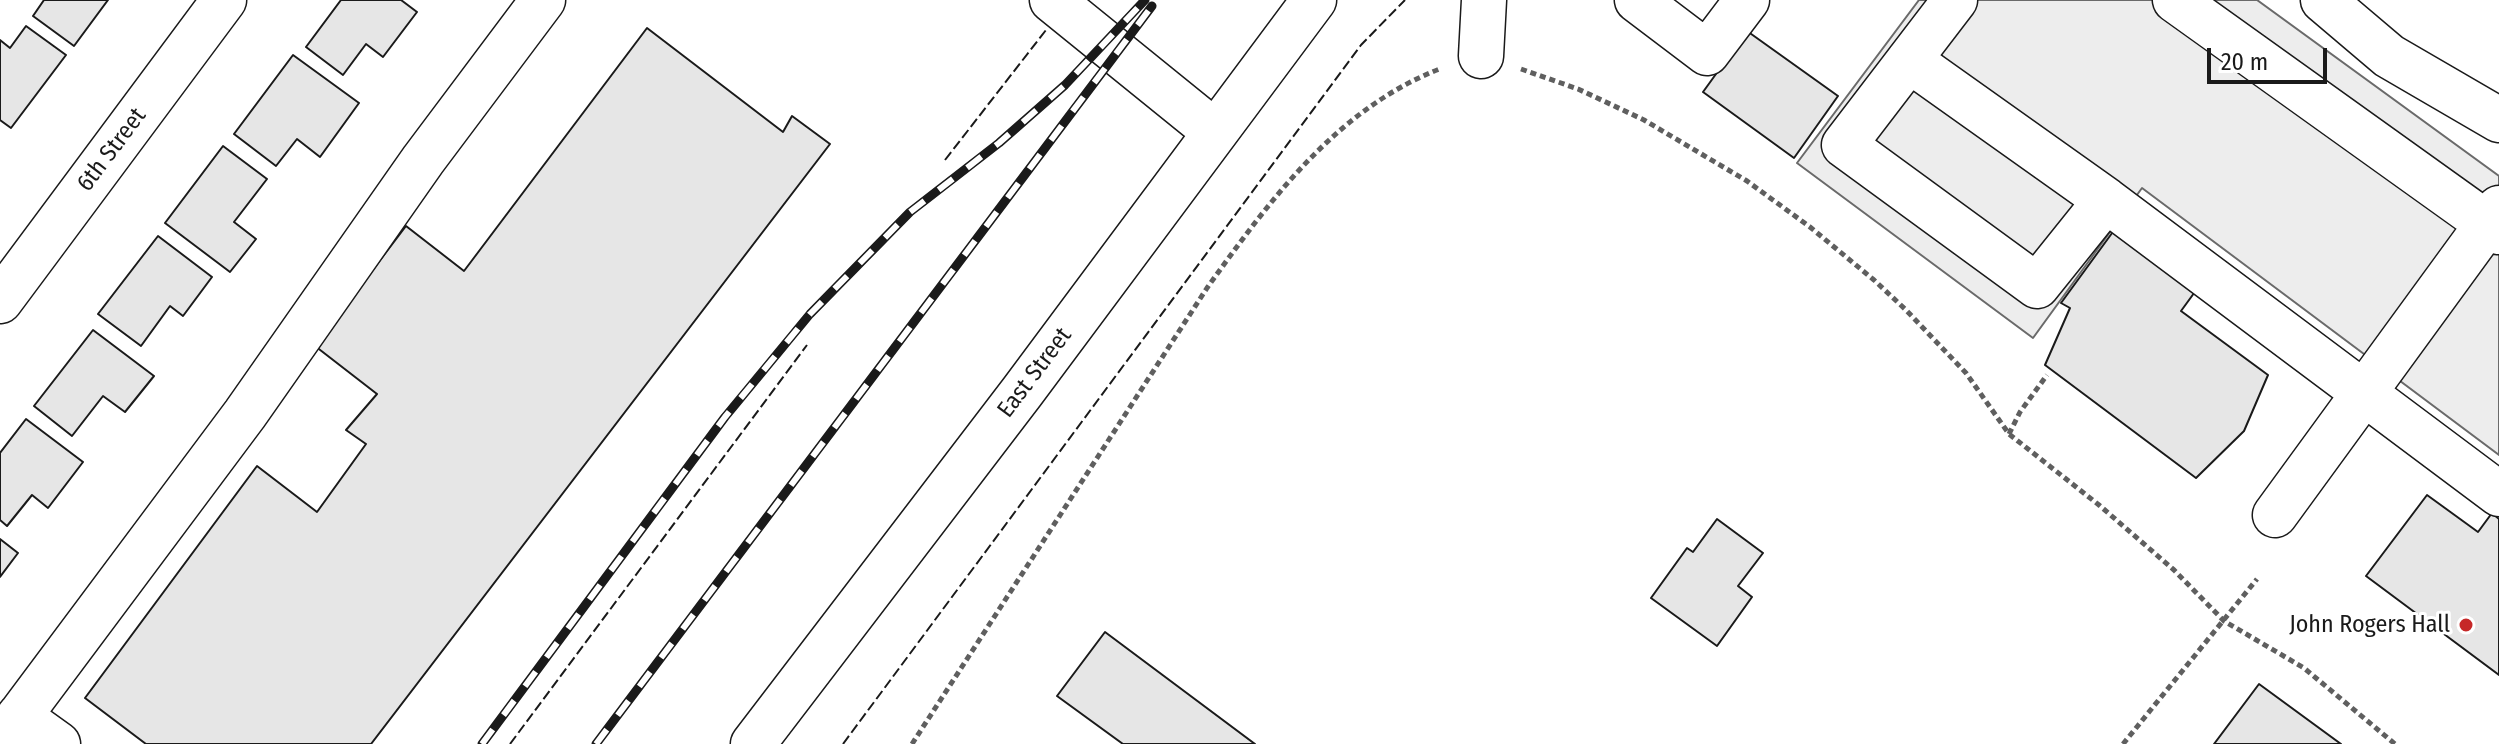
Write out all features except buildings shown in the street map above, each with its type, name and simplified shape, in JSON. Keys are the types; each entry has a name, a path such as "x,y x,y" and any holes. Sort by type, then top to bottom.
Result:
{"main road":[{"name":"6th Street","path":"0,301 224,0"},
{"path":"58,744 10,729 245,414 423,160 543,0"},
{"path":"1052,0 1215,132"},
{"name":"East Street","path":"753,744 1022,392 1314,0"},
{"path":"1481,56 1484,0"},
{"path":"1637,0 1707,53 1747,0"},
{"path":"1955,0 1844,145 2037,286 2106,200"},
{"path":"2175,0 2495,221 2364,391 2275,515"},
{"path":"2323,0 2389,56 2499,120"},
{"path":"1909,60 2106,200 2499,494"}],"path":[{"path":"912,744 1207,288 1253,224 1333,135 1379,98 1439,69 1481,56 1591,95 1644,120 1747,181 1810,227 1874,280 1966,373 2009,434 2099,505 2174,570 2224,621 2304,668 2395,744"},
{"path":"2009,434 2020,412 2047,375"},
{"path":"2123,744 2257,579"}],"shaded area":[{"path":"1919,0 2257,0 2499,176 2499,455 2142,188 2033,338 1797,163"}],"railway":[{"path":"482,744 725,417 810,314 910,212 999,143 1065,85 1145,0"},
{"path":"596,744 1152,6"}],"fence":[{"path":"843,744 1361,45 1405,0"},
{"path":"945,160 1046,30"},
{"path":"510,744 807,345"}],"place":[{"name":"John Rogers Hall","path":"2466,625"}]}
